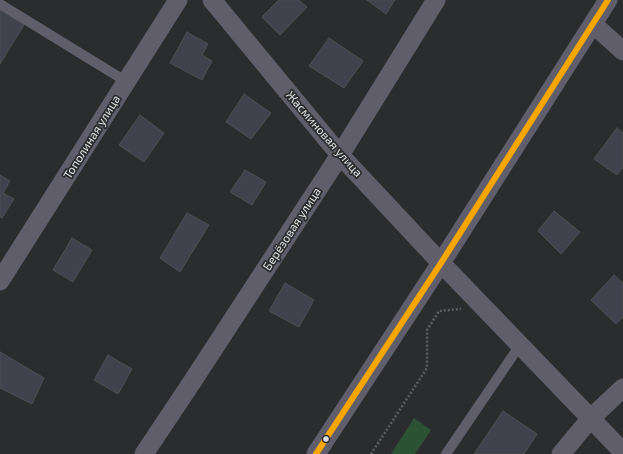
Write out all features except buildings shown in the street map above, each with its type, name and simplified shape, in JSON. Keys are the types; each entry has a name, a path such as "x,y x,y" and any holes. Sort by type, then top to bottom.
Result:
{"street":[{"name":"Тополиная улица","path":"1,276 127,82 178,0"},
{"name":"Жасминовая улица","path":"212,0 340,155 441,263 623,452"},
{"name":"Берёзовая улица","path":"144,454 340,155 436,0"},
{"path":"316,454 441,263 608,0"},
{"path":"593,24 623,51"},
{"path":"561,454 591,418 623,388"}],"lane":[{"path":"0,4 127,82"},
{"path":"446,454 520,345"}],"path":[{"path":"371,454 427,368 427,330 439,311 468,308 477,300"}],"green space":[{"path":"414,418 431,430 415,454 391,454"}],"transit line":[{"path":"316,454 441,263 608,0"}]}
